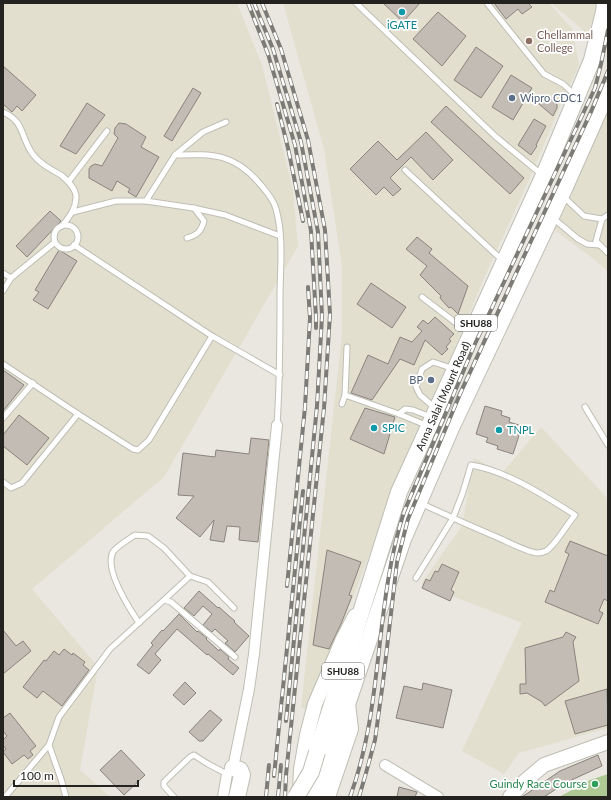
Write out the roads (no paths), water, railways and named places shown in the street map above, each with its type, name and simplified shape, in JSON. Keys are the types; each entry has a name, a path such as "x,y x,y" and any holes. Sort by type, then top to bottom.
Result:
{"main road":[{"name":"Anna Salai (Mount Road)","path":"296,797 311,772 400,492 544,175 592,60 605,3"},
{"name":"SHU88","path":"592,60 608,43"},
{"name":"Anna Salai (Mount Road)","path":"320,793 401,546 451,428 551,217 608,90"},
{"path":"300,797 301,769 307,735 315,704 343,639 368,589"},
{"path":"510,797 525,780 544,765 608,742"},
{"path":"230,771 240,770 242,775 237,797"}],"street":[{"path":"223,797 249,689 254,654 277,425"},
{"path":"385,765 438,797"}],"lane":[{"path":"356,3 495,136 544,175"},
{"path":"486,3 544,74 563,84 576,96"},
{"path":"3,112 12,116 20,125 31,152 41,163 69,181 76,196 73,212 56,231 54,238 55,242 60,248 68,249 74,245 77,238 75,231 69,226 62,226"},
{"path":"146,201 175,155 203,132 226,122"},
{"path":"69,181 107,131"},
{"path":"175,155 207,154 235,161 251,174 267,192 276,208 280,236 280,375 277,425"},
{"path":"405,170 504,262"},
{"path":"564,189 566,199 584,216 602,219"},
{"path":"73,212 116,201 146,201 225,214 280,236"},
{"path":"187,238 195,236 202,229 204,221 193,208"},
{"path":"608,215 602,219 596,241 608,253"},
{"path":"551,217 578,239 587,244 599,245"},
{"path":"3,291 11,278 55,242"},
{"path":"74,245 212,336 280,375"},
{"path":"3,274 11,278"},
{"path":"422,297 471,335"},
{"path":"3,364 78,414 133,449 138,450 142,448 149,440 212,336"},
{"path":"342,404 345,395 347,347"},
{"path":"433,418 416,387 422,369 433,362 455,370"},
{"path":"3,418 33,384"},
{"path":"345,395 399,414 433,418"},
{"path":"586,407 608,445"},
{"path":"399,414 405,409 413,410 433,418"},
{"path":"3,482 11,488 22,483 78,414"},
{"path":"416,578 453,518 471,465 483,467 507,477 541,494 575,515 566,525 557,540 546,551 536,553 513,545 453,518 419,503"},
{"path":"139,623 116,584 110,561 113,551 135,535 148,536 164,548 190,576 208,582 234,608"},
{"path":"5,797 49,745 59,717 110,649 190,576"},
{"path":"164,600 170,602 235,657"},
{"path":"49,745 62,779 66,797"},
{"path":"174,797 164,786 164,782 194,755 208,764 230,771"}],"railway":[{"path":"248,3 268,54 295,145 311,231 316,328"},
{"path":"254,3 273,49 301,142 318,232 322,316 317,406 286,721"},
{"path":"262,3 281,49 308,140 325,230 330,314 324,408 285,797"},
{"path":"350,797 361,762 369,727 388,583 394,547 404,512 474,346 595,88 608,30"},
{"path":"359,797 375,740 397,562 408,519 460,394 591,112 608,71"},
{"path":"277,104 303,221"},
{"path":"287,586 305,407 310,318 308,287"},
{"path":"274,776 303,491"},
{"path":"266,797 269,765"},
{"path":"278,797 281,765"}],"place":[{"name":"iGATE","path":"402,12"},
{"name":"Chellammal College","path":"529,41"},
{"name":"Wipro CDC1","path":"512,98"},
{"name":"BP","path":"431,380"},
{"name":"SPIC","path":"374,428"},
{"name":"TNPL","path":"499,430"},
{"name":"Guindy Race Course","path":"595,784"}]}
